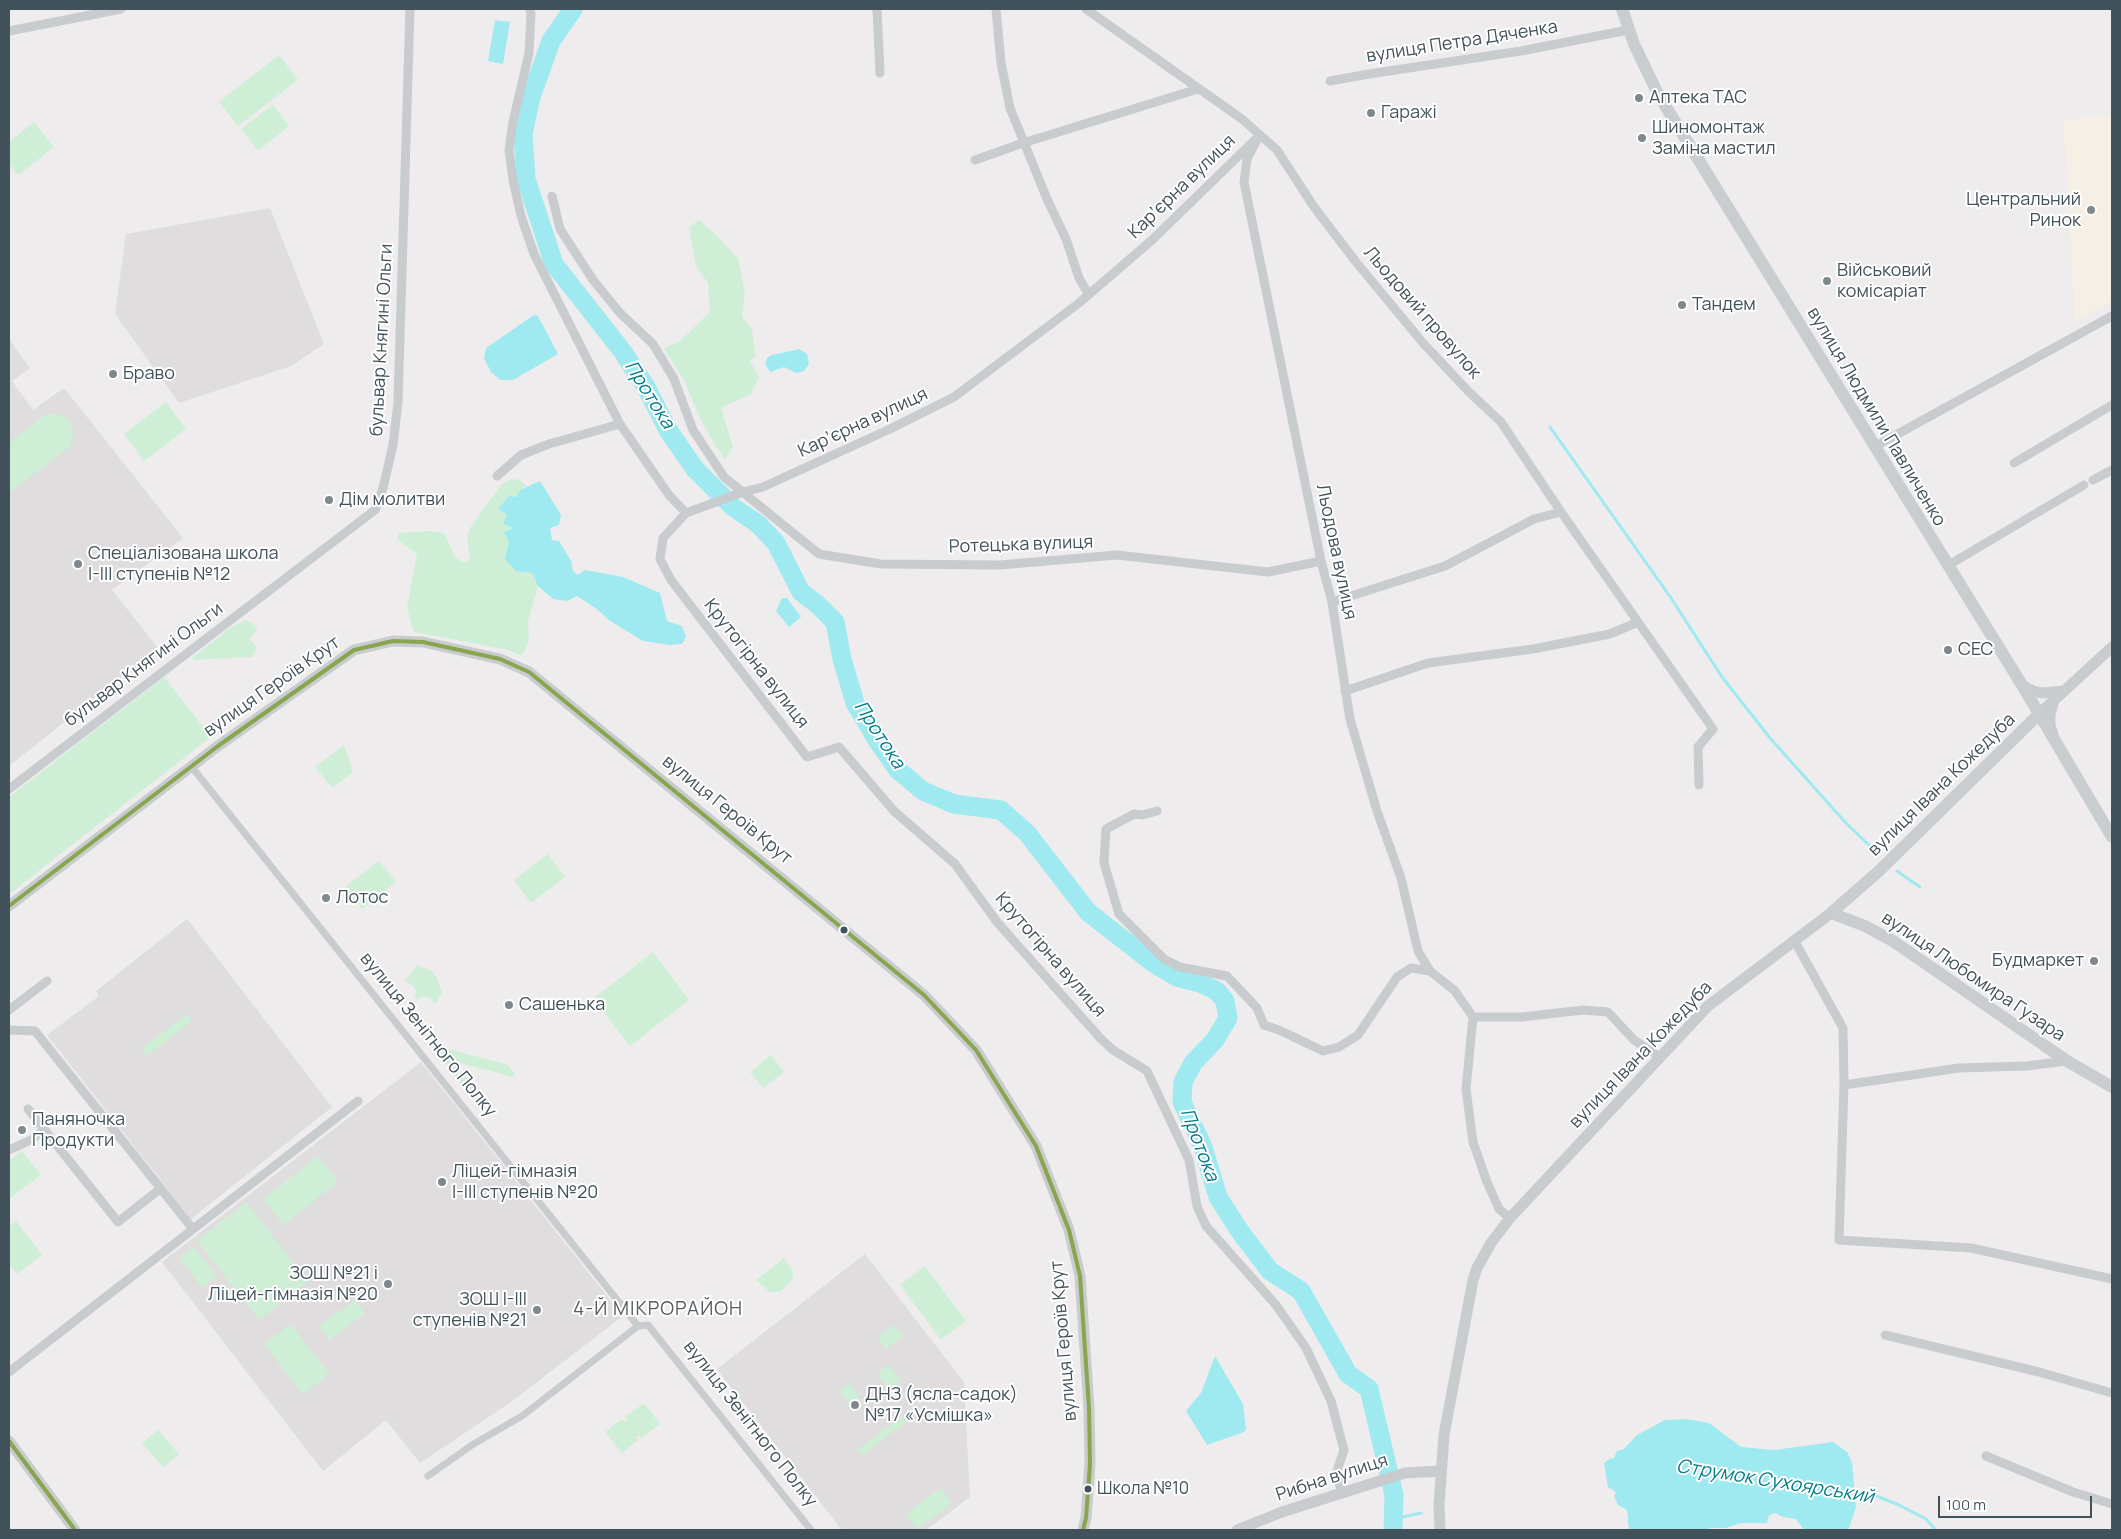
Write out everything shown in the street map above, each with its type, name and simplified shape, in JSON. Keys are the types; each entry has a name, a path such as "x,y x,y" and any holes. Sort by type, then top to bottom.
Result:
{"main road":[{"name":"вулиця Людмили Павличенко","path":"1622,9 1628,30 1658,94 2022,685 2038,715 2112,837"},
{"path":"2019,734 2028,710 2028,697"},
{"name":"вулиця Івана Кожедуба","path":"1831,913 1879,871 2038,715"},
{"path":"2019,734 2030,730 2040,732 2054,742"},
{"name":"вулиця Любомира Гузара","path":"1831,913 1865,926 1893,941 2067,1061 2112,1087"}],"street":[{"path":"9,31 121,9"},
{"name":"бульвар Княгині Ольги","path":"9,789 375,510 383,488 393,445 398,402 410,9"},
{"path":"530,9 529,53 513,122 510,150 513,180 521,216 534,254 620,424 669,495 686,513"},
{"path":"877,9 880,73"},
{"path":"996,9 1002,63 1010,108 1023,143 1066,239 1079,278 1088,293"},
{"path":"1086,9 1242,119 1259,136"},
{"name":"вулиця Петра Дяченка","path":"1330,81 1521,51 1628,30"},
{"path":"975,160 1023,143 1198,89"},
{"name":"Карʼєрна вулиця","path":"686,513 743,492 763,487 954,397 1079,302 1152,240 1259,136"},
{"name":"Льодовий провулок","path":"1259,136 1277,150 1314,207 1423,344 1501,422 1560,512 1713,730 1698,747 1699,785"},
{"name":"Льодова вулиця","path":"1259,136 1247,159 1244,182 1320,561 1332,602 1350,719 1377,811 1402,878 1418,951 1430,970 1455,991 1473,1017"},
{"path":"552,196 560,229 594,280 620,313 653,344 674,379 693,430 724,477 743,492"},
{"path":"1874,447 2112,316"},
{"path":"2014,463 2112,405"},
{"path":"497,476 521,456 549,444 620,424"},
{"path":"2093,480 2112,470"},
{"path":"1947,566 2084,485"},
{"name":"Ротецька вулиця","path":"743,492 819,554 882,564 1000,565 1117,555 1268,572 1320,561"},
{"path":"1332,602 1445,566 1534,519 1560,512"},
{"name":"Крутогірна вулиця","path":"686,513 663,538 660,559 671,580 807,756 839,747 894,811 955,864 997,922 1101,1039 1113,1050 1146,1070 1189,1160 1197,1206 1206,1226 1281,1312 1306,1348 1331,1401 1344,1450 1336,1474 1342,1492"},
{"path":"1345,691 1428,663 1533,649 1610,634 1638,622"},
{"name":"вулиця Героїв Крут","path":"9,906 192,766 354,650 392,641 423,642 500,659 530,672 924,995 976,1050 1036,1146 1069,1230 1080,1276 1089,1408 1090,1464 1086,1518 1083,1530"},
{"name":"вулиця Івана Кожедуба","path":"2038,715 2112,647"},
{"path":"2022,685 2042,694 2064,692"},
{"path":"2054,700 2050,714 2050,725 2054,742"},
{"name":"вулиця Зенітного Полку","path":"192,766 638,1326 648,1325 660,1338 786,1502 811,1530"},
{"path":"1157,811 1142,815 1134,814 1106,829 1104,863 1118,914 1164,959 1180,967 1227,976 1257,1008 1264,1025 1323,1051 1339,1047 1358,1035 1397,977 1411,968 1430,970"},
{"name":"вулиця Івана Кожедуба","path":"1440,1530 1444,1435 1473,1280 1484,1254 1510,1218 1708,1006 1831,913"},
{"path":"1794,940 1843,1028 1844,1085 1839,1240 1971,1248 2112,1280"},
{"path":"9,1010 47,981"},
{"path":"1510,1218 1500,1209 1487,1182 1473,1142 1466,1089 1473,1017 1522,1017 1583,1010 1608,1012 1634,1040 1660,1057"},
{"path":"9,1030 35,1031 193,1229"},
{"name":"вулиця Любомира Гузара","path":"1844,1085 1958,1068 2026,1066 2067,1061"},
{"path":"9,1372 358,1101"},
{"path":"28,1109 118,1222 160,1189"},
{"path":"9,1150 32,1140 44,1130"},
{"path":"428,1476 472,1445 522,1416 638,1326"},
{"path":"1885,1336 2039,1372 2112,1393"},
{"path":"9,1441 75,1530"},
{"path":"1986,1456 2073,1492 2112,1504"},
{"name":"Рибна вулиця","path":"1237,1530 1264,1518 1371,1483 1406,1473 1441,1471"}],"shaded area":[{"name":"Центральний Ринок","path":"2112,115 2112,300 2075,320 2064,120"},
{"path":"270,208 324,344 291,366 179,403 115,314 126,234"},
{"name":"Спеціалізована школа І-ІІІ ступенів №12","path":"9,339 30,368 12,381 33,410 64,388 183,538 112,590 158,648 9,766"},
{"path":"187,919 332,1107 191,1219 47,1035 99,996 96,991"},
{"name":"ЗОШ №21 і Ліцей-гімназія №20","path":"421,1062 623,1316 511,1402 420,1463 386,1420 323,1471 162,1262"},
{"name":"ДНЗ (ясла-садок) №17 «Усмішка»","path":"865,1254 964,1382 970,1497 926,1530 842,1530 717,1369"}],"green space":[{"path":"279,55 298,80 238,126 219,102"},
{"path":"273,105 289,126 258,151 241,129"},
{"path":"34,122 54,147 18,175 9,164 9,142"},
{"path":"699,220 738,258 745,294 742,316 752,330 756,356 750,361 759,377 751,394 721,408 733,447 725,460 700,418 684,380 664,348 679,342 710,312 708,283 696,266 689,227"},
{"path":"166,402 186,429 144,461 124,434"},
{"path":"57,414 66,417 72,426 73,437 69,448 9,493 9,443 45,415"},
{"path":"511,479 520,480 526,486 520,490 507,514 514,528 509,542 516,571 532,573 538,586 528,622 529,641 525,651 520,655 508,650 414,632 407,608 417,554 399,541 397,537 399,533 431,531 444,533 455,557 466,562 470,556 467,539 470,528 501,485"},
{"path":"247,620 256,626 257,631 249,638 257,648 252,657 193,660 192,658 233,626"},
{"path":"164,677 211,737 9,894 9,797"},
{"path":"344,745 353,772 332,788 315,767"},
{"path":"548,854 565,877 531,903 514,880"},
{"path":"379,861 396,882 362,909 345,887"},
{"path":"653,952 689,1000 630,1046 593,999"},
{"path":"418,965 432,971 437,978 442,993 436,1003 432,999 422,996 418,1000 414,995 417,992 410,983 405,981"},
{"path":"187,1014 192,1021 146,1056 141,1049"},
{"path":"438,1046 508,1065 515,1074 513,1077 453,1061 480,1095 475,1101 437,1052"},
{"path":"771,1055 784,1072 763,1088 750,1072"},
{"path":"22,1151 41,1175 9,1199 9,1161"},
{"path":"318,1156 338,1182 283,1225 263,1199"},
{"path":"246,1202 308,1281 259,1320 197,1241"},
{"path":"16,1221 42,1255 17,1274 9,1264 9,1227"},
{"path":"194,1247 217,1276 202,1288 179,1258"},
{"path":"784,1258 793,1271 793,1277 790,1283 779,1292 770,1292 756,1280"},
{"path":"925,1266 966,1321 941,1340 900,1285"},
{"path":"355,1300 365,1313 329,1340 319,1326"},
{"path":"291,1324 329,1374 302,1394 264,1344"},
{"path":"894,1325 903,1336 886,1349 877,1338"},
{"path":"888,1365 901,1380 889,1389 877,1374"},
{"path":"849,1383 861,1399 851,1407 839,1391"},
{"path":"644,1403 660,1424 641,1438 638,1435 636,1437 638,1440 622,1453 605,1432 622,1419 625,1422 627,1420 625,1417"},
{"path":"902,1416 906,1422 862,1456 857,1450"},
{"path":"158,1430 179,1454 163,1467 142,1443"},
{"path":"941,1488 952,1503 917,1529 906,1514"}],"water":[{"path":"495,20 510,22 503,64 488,61"},
{"path":"534,315 538,316 558,354 513,380 500,380 491,372 484,358 486,348"},
{"path":"799,349 807,354 809,364 804,371 796,373 784,367 770,372 765,364 767,358 772,355"},
{"path":"540,481 561,515 559,525 550,528 552,540 559,541 571,561 573,571 578,575 585,570 623,577 660,593 667,621 682,626 686,637 682,644 670,645 643,641 609,620 597,609 577,596 567,601 553,599 538,586 532,573 516,571 505,559 509,542 504,532 514,528 503,524 507,514 498,509 509,496 516,497 520,490"},
{"path":"782,598 787,598 801,617 789,627 776,611"},
{"path":"1215,1356 1243,1404 1246,1429 1244,1432 1207,1445 1186,1411 1201,1393"},
{"path":"1686,1419 1709,1423 1741,1447 1774,1450 1833,1442 1847,1452 1852,1462 1856,1507 1849,1528 1846,1530 1804,1530 1796,1519 1783,1517 1775,1513 1769,1515 1767,1523 1741,1523 1726,1528 1710,1528 1706,1530 1629,1530 1627,1510 1618,1505 1614,1496 1616,1492 1608,1487 1604,1463 1614,1458 1617,1451 1624,1449 1637,1435 1665,1420"}],"waterway":[{"name":"Протока","path":"573,9 551,41 531,97 523,134 526,179 554,264 623,352 646,387 668,430 695,469 733,507 758,524 776,543 801,592 835,622 842,659 855,703 898,770 923,791 954,804 1001,810 1027,833 1088,912 1152,962 1177,977 1200,983 1217,991 1225,1001 1228,1018 1215,1040 1193,1063 1183,1082 1182,1102 1203,1147 1218,1197 1239,1230 1270,1271 1301,1291 1348,1374 1369,1389 1394,1495 1393,1530"},
{"path":"1550,427 1671,598 1722,677 1770,738 1846,823 1874,850"},
{"path":"1897,871 1920,887"},
{"name":"Струмок Сухоярський","path":"1853,1491 1869,1493 1899,1505 1926,1519 1936,1530"},
{"name":"Струмок Сухоярський","path":"1393,1519 1421,1513"}],"transit line":[{"path":"9,906 218,746 354,650 393,641 423,642 500,659 529,672 924,995 976,1050 1036,1146 1069,1230 1080,1276 1089,1408 1090,1464 1086,1518 1083,1530"},
{"path":"9,1441 75,1530"}],"place":[{"name":"Аптека ТАС","path":"1639,98"},
{"name":"Гаражі","path":"1371,113"},
{"name":"Шиномонтаж Заміна мастил","path":"1642,138"},
{"name":"Центральний Ринок","path":"2091,210"},
{"name":"Військовий комісаріат","path":"1827,281"},
{"name":"Тандем","path":"1682,305"},
{"name":"Браво","path":"113,374"},
{"name":"Дім молитви","path":"329,500"},
{"name":"Спеціалізована школа І-ІІІ ступенів №12","path":"78,564"},
{"name":"СЕС","path":"1948,650"},
{"name":"Лотос","path":"326,898"},
{"name":"Будмаркет","path":"2094,961"},
{"name":"Сашенька","path":"509,1005"},
{"name":"Паняночка Продукти","path":"22,1130"},
{"name":"Ліцей-гімназія I-III ступенів №20","path":"442,1182"},
{"name":"ЗОШ №21 і Ліцей-гімназія №20","path":"388,1284"},
{"name":"ЗОШ І-ІІІ ступенів №21","path":"537,1310"},
{"name":"ДНЗ (ясла-садок) №17 «Усмішка»","path":"855,1405"},
{"name":"Школа №10","path":"1088,1489"}],"district":[{"name":"4-Й МІКРОРАЙОН","path":"658,1310"}]}
